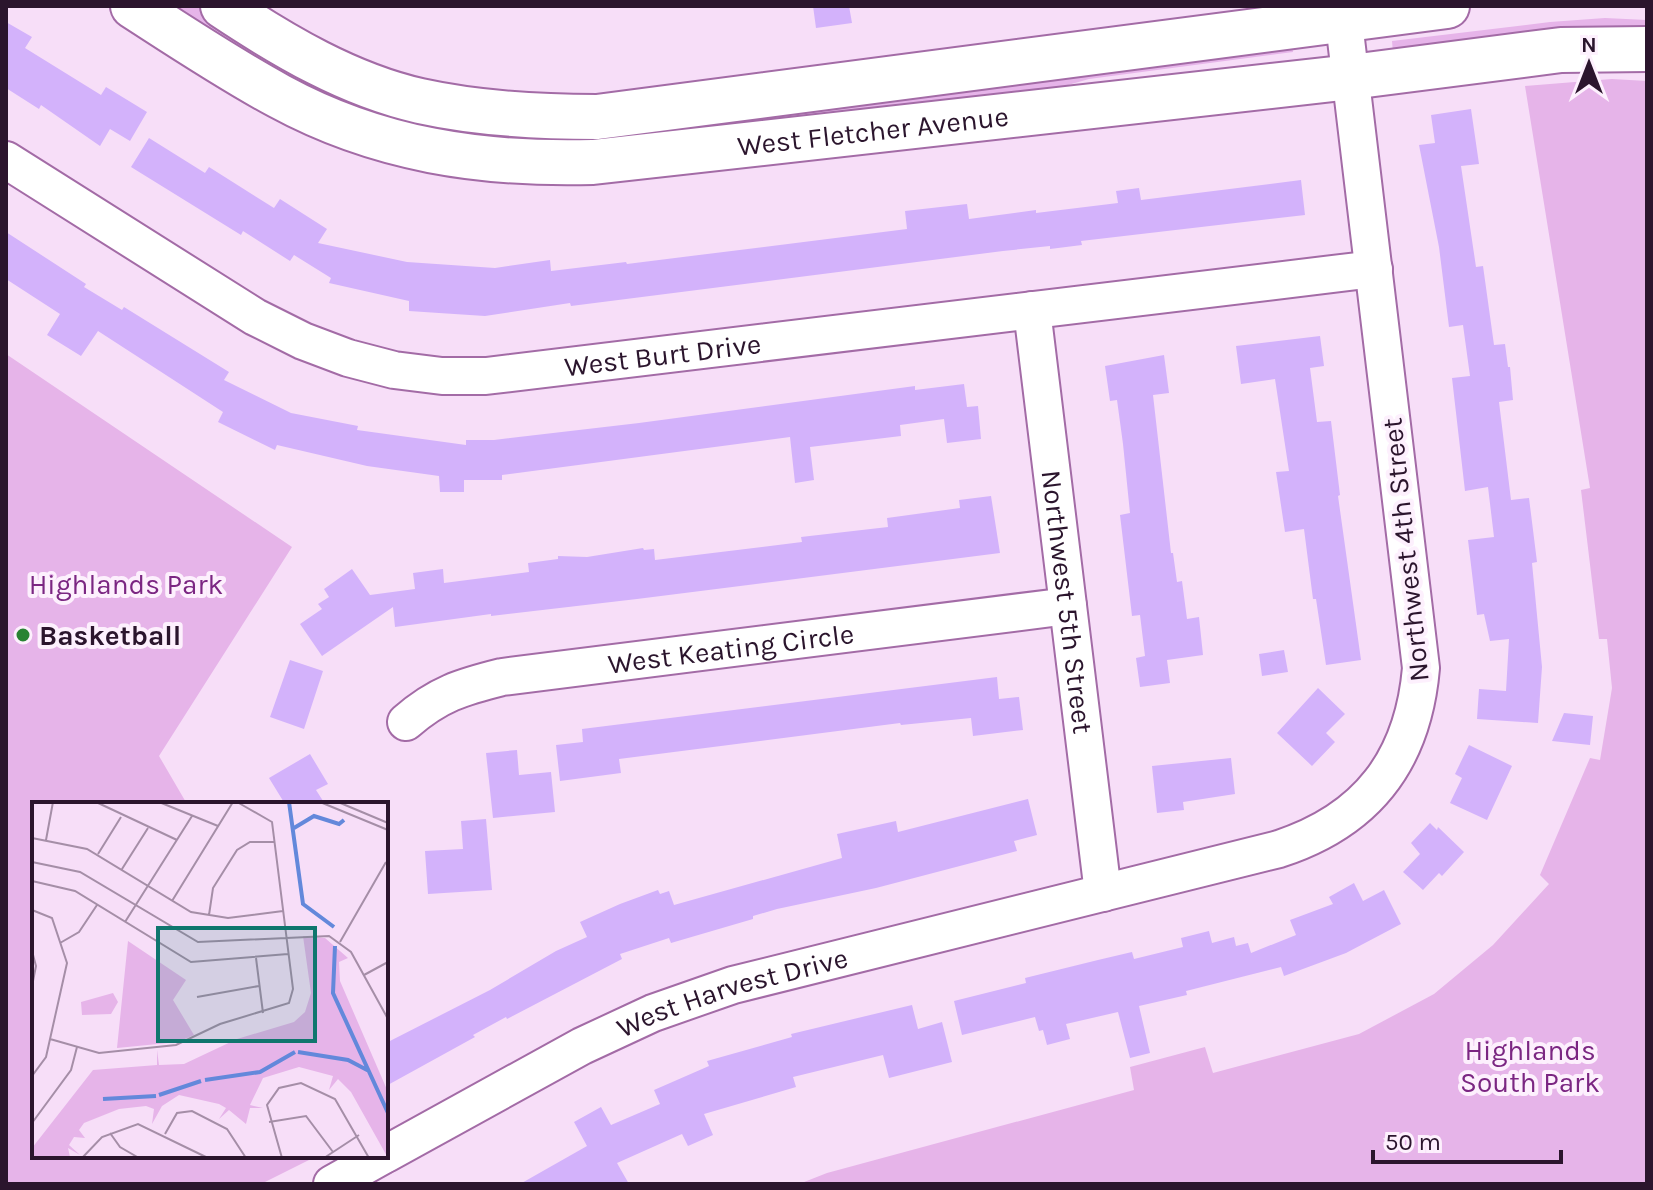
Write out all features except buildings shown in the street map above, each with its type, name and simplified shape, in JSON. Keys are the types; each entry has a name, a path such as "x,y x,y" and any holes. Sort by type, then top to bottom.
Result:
{"main road":[{"name":"West Fletcher Avenue","path":"133,6 282,98 331,119 421,149 473,159 530,164 609,160 1351,77 1561,50 1647,49"},
{"name":"West Fletcher Avenue","path":"223,6 315,61 364,83 417,100 478,112 536,117 597,117 1343,13 1447,6"}],"street":[{"name":"Northwest 4th Street","path":"1103,893 1279,849 1330,828 1377,788 1395,763 1411,728 1418,698 1420,644 1343,13"},
{"name":"West Burt Drive","path":"6,160 275,328 348,358 394,370 442,376 486,376 1374,269"},
{"name":"Northwest 5th Street","path":"1032,310 1103,893"},
{"name":"West Keating Circle","path":"406,722 428,703 457,688 502,677 1068,606"},
{"name":"West Harvest Drive","path":"388,1153 582,1046 653,1013 733,985 1103,893"},
{"name":"West Harvest Drive","path":"332,1184 379,1158"}],"green space":[{"path":"165,6 197,6 284,60 441,119 1291,39 1293,52 1089,79 1026,97 615,145 476,142 328,101"},
{"path":"1605,18 1647,20 1647,34 1393,53 1392,41"},
{"name":"Highlands South Park","path":"1612,79 1647,81 1647,1184 799,1184 827,1173 1134,1090 1130,1067 1205,1047 1213,1073 1359,1034 1434,994 1493,945 1549,884 1540,875 1590,758 1600,760 1612,688 1607,639 1599,639 1581,490 1590,488 1525,86"},
{"name":"Highlands Park","path":"6,354 292,547 159,756 186,802 32,802 32,1158 313,1158 261,1184 6,1184"}],"place":[{"name":"Basketball","path":"23,635"}]}
